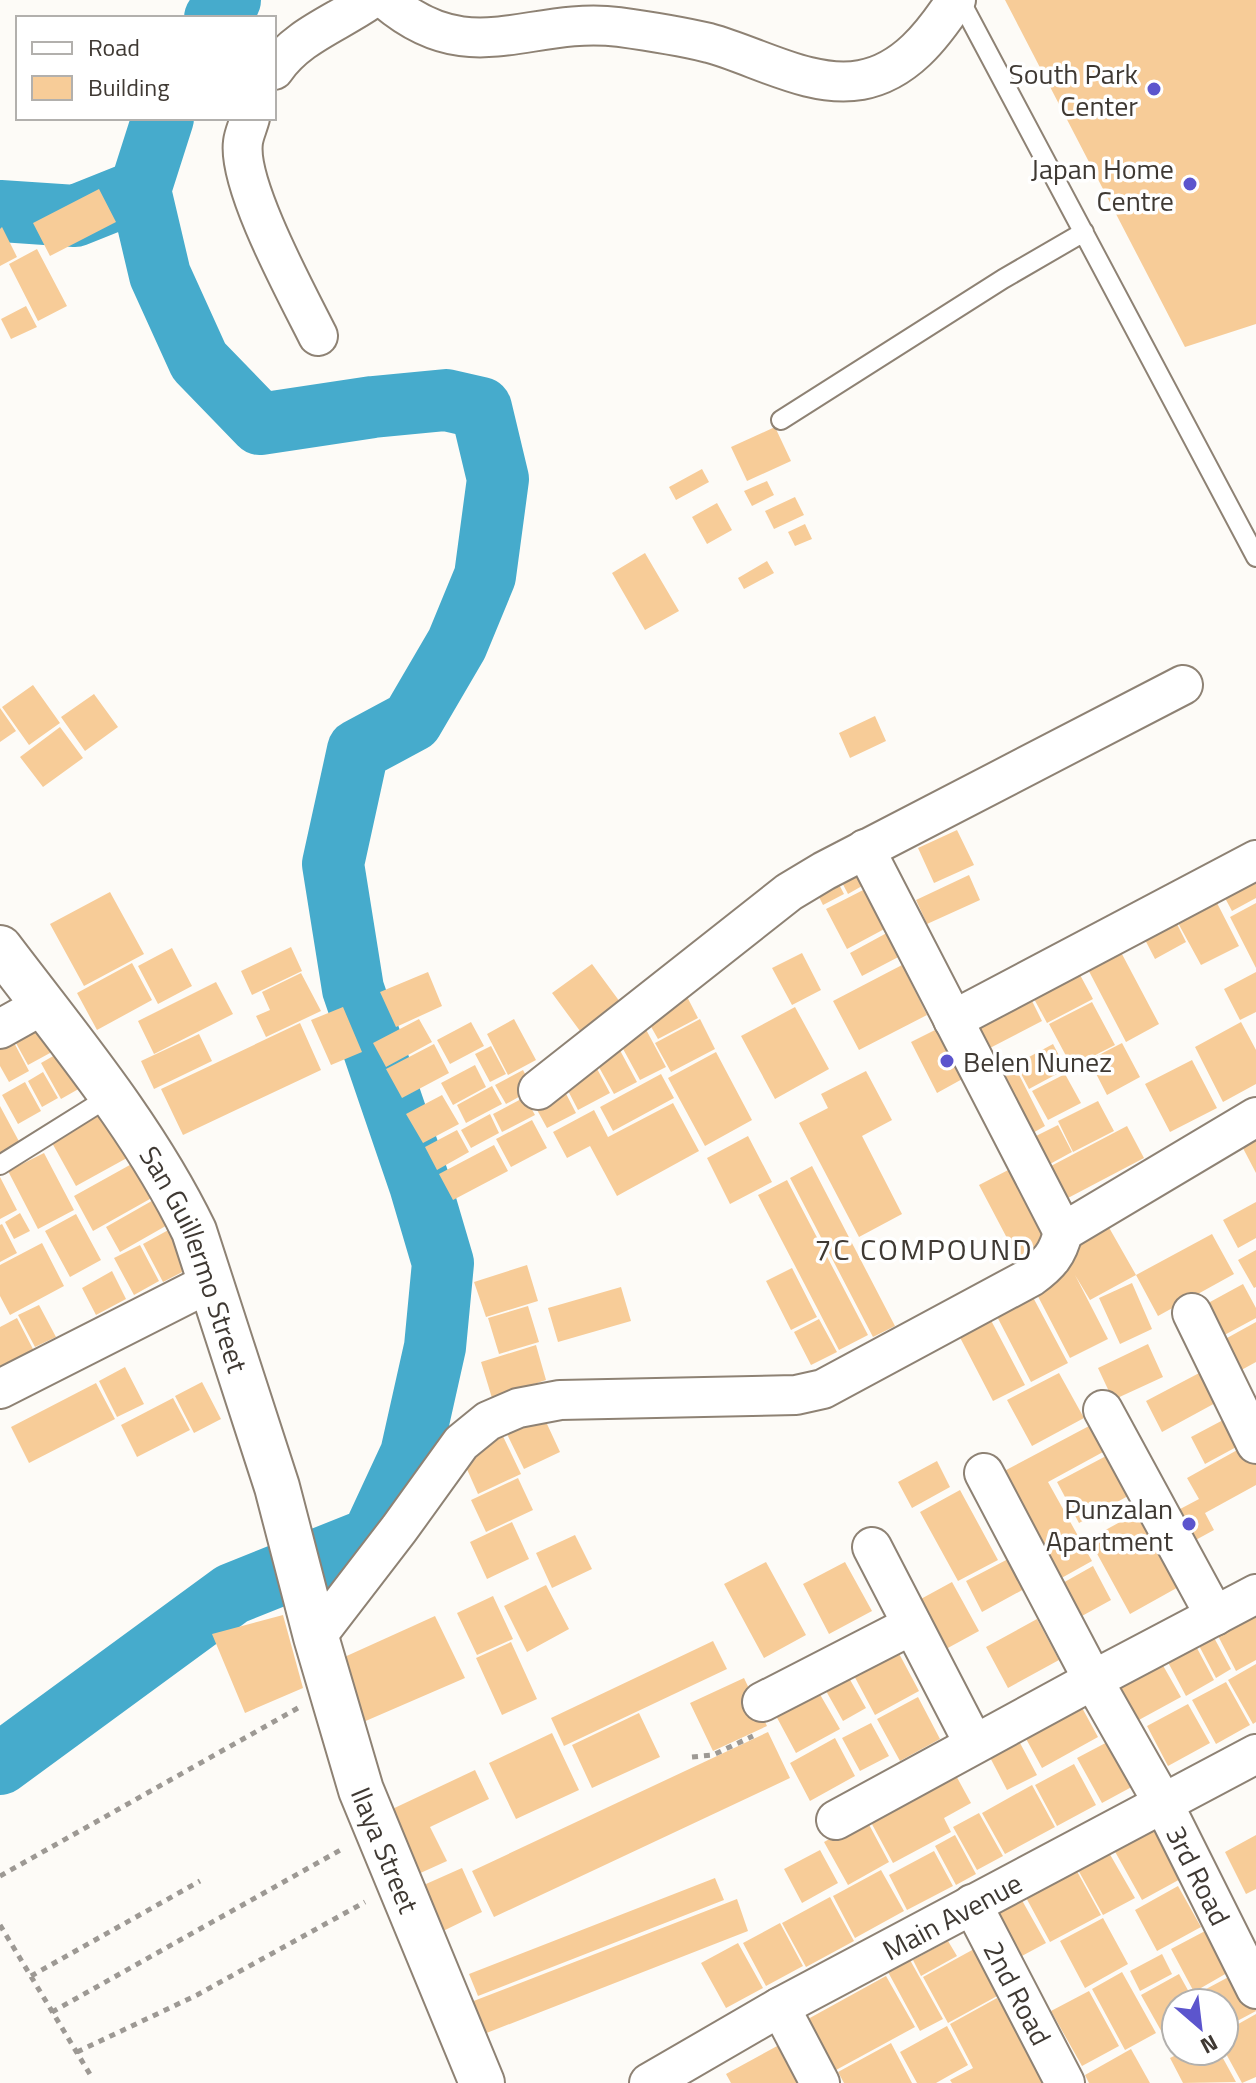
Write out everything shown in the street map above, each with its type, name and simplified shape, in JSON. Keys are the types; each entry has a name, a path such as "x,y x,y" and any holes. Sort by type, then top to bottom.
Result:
{"main road":[{"name":"San Guillermo Street","path":"0,948 112,1095 175,1191 194,1231 277,1487 312,1623"},
{"name":"Ilaya Street","path":"312,1623 330,1690 376,1830 482,2083"}],"street":[{"path":"276,67 284,55 314,33 370,0"},
{"path":"386,0 423,26 452,37 488,38 571,27 616,27 708,43 829,83 864,80 894,66 916,51 934,33 958,0"},
{"path":"249,120 243,143 244,169 269,234 318,336"},
{"path":"538,1090 789,892 865,849 1183,685"},
{"path":"312,1623 399,1529 461,1443 488,1421 518,1408 560,1400 796,1395 823,1389 1050,1264 1063,1232 865,849"},
{"path":"953,1020 1256,860"},
{"path":"0,1029 43,1005"},
{"path":"1063,1232 1256,1117"},
{"path":"0,1389 211,1282"},
{"path":"1192,1313 1256,1444"},
{"path":"1103,1410 1215,1616"},
{"name":"3rd Road","path":"984,1473 1093,1680 1163,1803 1256,1989"},
{"path":"872,1547 974,1744"},
{"path":"836,1820 1256,1594"},
{"path":"762,1717 912,1625"},
{"name":"Main Avenue","path":"649,2083 780,2007 1256,1754"},
{"name":"2nd Road","path":"972,1904 1065,2083"},
{"path":"780,2007 820,2083"}],"lane":[{"path":"958,0 1256,557"},
{"path":"781,420 1003,279 1084,232"},
{"path":"0,1165 112,1095"}],"path":[{"path":"0,1876 330,1690"},
{"path":"692,1757 713,1755 762,1717"},
{"path":"52,2012 376,1830"},
{"path":"31,1976 200,1881"},
{"path":"77,2052 211,1988 357,1905 400,1888"},
{"path":"0,1925 91,2076"}],"building":[{"name":"South Park Center","path":"1005,0 1256,0 1256,324 1185,347"},
{"path":"99,189 116,222 50,256 33,223"},
{"path":"2,227 17,257 0,266 0,229"},
{"path":"37,249 67,306 38,321 9,264"},
{"path":"26,306 37,327 11,339 1,319"},
{"path":"775,427 791,461 747,481 731,447"},
{"path":"702,469 709,482 676,500 669,487"},
{"path":"767,481 774,495 752,506 744,491"},
{"path":"795,497 804,515 774,529 765,511"},
{"path":"717,503 732,530 707,544 692,517"},
{"path":"805,524 812,539 795,546 788,532"},
{"path":"645,553 679,611 645,630 612,573"},
{"path":"767,561 774,573 744,589 738,578"},
{"path":"33,685 60,723 29,745 2,707"},
{"path":"94,694 118,727 85,751 61,717"},
{"path":"0,708 16,731 0,742"},
{"path":"875,716 886,741 850,758 839,733"},
{"path":"60,727 83,758 43,787 20,757"},
{"path":"957,830 974,865 934,883 918,848"},
{"path":"857,860 869,882 848,894 836,871"},
{"path":"1256,865 1256,898 1232,911 1218,885"},
{"path":"832,871 844,894 823,905 811,881"},
{"path":"969,875 980,900 927,924 916,900"},
{"path":"869,887 890,926 847,949 826,909"},
{"path":"110,892 144,954 84,986 50,924"},
{"path":"1217,903 1239,946 1201,965 1178,923"},
{"path":"1256,903 1256,968 1230,917"},
{"path":"1173,916 1186,942 1155,959 1141,932"},
{"path":"894,929 906,953 862,976 850,953"},
{"path":"1114,939 1159,1024 1126,1042 1081,956"},
{"path":"291,947 302,971 252,995 241,971"},
{"path":"172,948 192,986 158,1004 138,966"},
{"path":"802,953 821,990 792,1005 772,968"},
{"path":"1072,960 1093,999 1047,1023 1026,984"},
{"path":"132,963 152,1000 97,1030 77,993"},
{"path":"592,964 620,1002 580,1031 552,993"},
{"path":"902,965 927,1015 859,1050 833,1001"},
{"path":"428,972 442,1006 396,1027 380,992"},
{"path":"1256,972 1256,1012 1240,1020 1224,989"},
{"path":"301,973 321,1011 266,1037 256,1016 270,1010 262,992"},
{"path":"216,982 233,1014 154,1054 138,1021"},
{"path":"682,987 698,1018 658,1039 641,1009"},
{"path":"1027,991 1042,1021 990,1048 975,1018"},
{"path":"1092,1002 1115,1045 1072,1067 1049,1024"},
{"path":"343,1007 362,1052 331,1065 311,1020"},
{"path":"795,1007 829,1069 775,1099 741,1036"},
{"path":"44,1016 61,1047 28,1065 11,1034"},
{"path":"419,1019 432,1042 386,1067 373,1043"},
{"path":"514,1019 536,1060 508,1075 487,1034"},
{"path":"700,1019 715,1049 671,1072 655,1043"},
{"path":"471,1022 484,1046 450,1064 437,1040"},
{"path":"642,1022 666,1067 640,1080 616,1036"},
{"path":"1241,1022 1256,1050 1256,1084 1223,1102 1195,1047"},
{"path":"300,1023 321,1070 183,1135 161,1089"},
{"path":"949,1023 975,1072 937,1093 911,1042"},
{"path":"199,1034 212,1061 154,1089 141,1061"},
{"path":"10,1035 29,1071 9,1082 0,1066 0,1041"},
{"path":"615,1041 637,1082 614,1094 591,1053"},
{"path":"1122,1043 1140,1077 1107,1095 1089,1060"},
{"path":"434,1044 449,1073 402,1098 386,1069"},
{"path":"1053,1044 1066,1069 1029,1089 1016,1064"},
{"path":"491,1046 506,1074 490,1082 475,1054"},
{"path":"69,1047 89,1083 61,1099 41,1063"},
{"path":"716,1052 752,1120 705,1146 668,1078"},
{"path":"1011,1059 1045,1126 1031,1134 996,1067"},
{"path":"1192,1060 1217,1108 1170,1132 1145,1084"},
{"path":"475,1065 486,1087 453,1105 441,1083"},
{"path":"595,1065 610,1093 578,1110 563,1081"},
{"path":"523,1070 533,1089 506,1104 495,1085"},
{"path":"866,1071 892,1120 862,1136 902,1214 859,1237 799,1123 828,1108 821,1094"},
{"path":"43,1072 58,1098 42,1107 28,1081"},
{"path":"661,1074 674,1098 613,1131 600,1107"},
{"path":"1065,1074 1081,1103 1048,1120 1032,1091"},
{"path":"25,1082 41,1111 18,1124 2,1095"},
{"path":"561,1084 576,1113 547,1128 531,1099"},
{"path":"492,1086 502,1104 466,1123 457,1105"},
{"path":"442,1095 459,1124 423,1143 406,1114"},
{"path":"525,1097 535,1115 502,1132 493,1114"},
{"path":"1098,1101 1114,1131 1073,1152 1058,1121"},
{"path":"673,1103 699,1151 617,1196 590,1146 567,1158 553,1132 594,1110 608,1137"},
{"path":"0,1106 22,1147 0,1159"},
{"path":"111,1108 136,1153 76,1186 51,1141"},
{"path":"490,1114 499,1133 471,1148 461,1130"},
{"path":"532,1120 547,1148 511,1167 496,1139"},
{"path":"1256,1120 1256,1173 1234,1131"},
{"path":"1058,1125 1072,1152 1050,1164 1036,1136"},
{"path":"1127,1126 1144,1158 1068,1198 1051,1166"},
{"path":"457,1130 469,1152 437,1170 425,1147"},
{"path":"748,1136 772,1182 730,1204 707,1158"},
{"path":"494,1145 508,1171 453,1200 439,1174"},
{"path":"44,1153 74,1210 38,1229 8,1171"},
{"path":"137,1161 157,1195 93,1231 74,1196"},
{"path":"1024,1162 1053,1239 1017,1257 979,1185"},
{"path":"812,1166 895,1326 873,1337 790,1178"},
{"path":"0,1177 17,1210 0,1219"},
{"path":"787,1180 868,1335 839,1350 758,1195"},
{"path":"164,1194 178,1219 120,1252 106,1227"},
{"path":"1256,1202 1256,1238 1238,1248 1223,1220"},
{"path":"20,1213 30,1231 14,1239 5,1222"},
{"path":"76,1214 101,1260 70,1277 45,1231"},
{"path":"1107,1224 1136,1275 1090,1300 1075,1275 1108,1339 1070,1358 1031,1283 1062,1249"},
{"path":"0,1225 17,1253 0,1262"},
{"path":"172,1228 192,1267 163,1282 143,1244"},
{"path":"1212,1234 1234,1274 1158,1316 1136,1275"},
{"path":"42,1243 64,1286 10,1315 0,1296 0,1265"},
{"path":"140,1245 159,1281 134,1295 114,1258"},
{"path":"1256,1250 1256,1287 1254,1288 1238,1260"},
{"path":"527,1265 538,1301 486,1317 474,1282"},
{"path":"792,1268 817,1317 791,1330 766,1281"},
{"path":"112,1271 126,1299 96,1315 82,1288"},
{"path":"1132,1283 1152,1329 1120,1344 1099,1298"},
{"path":"1243,1284 1256,1308 1256,1318 1217,1339 1199,1308"},
{"path":"1027,1286 1068,1363 1031,1382 991,1305"},
{"path":"621,1287 631,1321 558,1342 548,1308"},
{"path":"39,1305 56,1337 35,1347 18,1315"},
{"path":"528,1306 539,1342 499,1354 488,1318"},
{"path":"984,1307 1025,1385 993,1401 953,1324"},
{"path":"17,1318 34,1351 0,1369 0,1327"},
{"path":"819,1319 837,1352 811,1365 794,1332"},
{"path":"1256,1322 1256,1362 1234,1374 1218,1343"},
{"path":"1148,1344 1163,1377 1113,1400 1098,1368"},
{"path":"536,1345 546,1380 492,1398 481,1362"},
{"path":"125,1367 144,1404 117,1417 99,1381"},
{"path":"1203,1371 1219,1401 1162,1432 1146,1401"},
{"path":"1059,1373 1084,1418 1032,1446 1007,1400"},
{"path":"202,1382 221,1419 194,1433 175,1396"},
{"path":"96,1383 115,1419 29,1463 11,1427"},
{"path":"173,1398 190,1430 137,1457 121,1425"},
{"path":"541,1411 560,1452 524,1469 504,1428"},
{"path":"1225,1419 1240,1445 1205,1464 1191,1437"},
{"path":"1089,1426 1103,1452 1048,1482 1092,1561 1049,1585 991,1478"},
{"path":"500,1430 521,1474 478,1494 458,1449"},
{"path":"1248,1444 1256,1460 1256,1485 1205,1513 1214,1530 1181,1548 1165,1517 1199,1499 1187,1478"},
{"path":"1106,1456 1128,1496 1079,1523 1057,1482"},
{"path":"937,1461 950,1487 912,1508 898,1482"},
{"path":"518,1478 533,1510 486,1532 471,1500"},
{"path":"960,1490 998,1560 958,1581 920,1512"},
{"path":"1142,1510 1182,1585 1130,1614 1089,1539"},
{"path":"512,1522 529,1559 487,1579 470,1542"},
{"path":"575,1535 592,1569 552,1588 536,1553"},
{"path":"1010,1558 1026,1588 982,1612 966,1581"},
{"path":"766,1562 806,1635 764,1658 724,1584"},
{"path":"845,1562 872,1611 829,1634 803,1584"},
{"path":"1093,1566 1111,1600 1071,1622 1052,1589"},
{"path":"952,1582 979,1631 935,1655 908,1606"},
{"path":"546,1585 569,1629 527,1652 504,1606"},
{"path":"493,1596 513,1639 477,1655 457,1613"},
{"path":"1256,1606 1256,1660 1236,1671 1214,1628"},
{"path":"283,1615 303,1688 245,1713 212,1634"},
{"path":"435,1616 465,1678 361,1723 340,1659"},
{"path":"1037,1619 1059,1660 1008,1688 986,1647"},
{"path":"1211,1632 1231,1669 1216,1678 1196,1640"},
{"path":"1190,1635 1214,1680 1186,1696 1162,1651"},
{"path":"713,1641 727,1669 564,1746 551,1718"},
{"path":"511,1642 537,1699 502,1715 476,1658"},
{"path":"895,1646 919,1691 875,1715 851,1670"},
{"path":"1157,1655 1181,1697 1137,1721 1114,1678"},
{"path":"1256,1664 1256,1722 1253,1724 1228,1680"},
{"path":"844,1669 866,1708 843,1721 821,1682"},
{"path":"744,1678 767,1726 713,1751 690,1703"},
{"path":"1226,1682 1250,1725 1216,1744 1192,1700"},
{"path":"818,1691 840,1729 796,1753 775,1714"},
{"path":"1074,1693 1098,1737 1042,1768 1018,1724"},
{"path":"918,1697 940,1739 900,1761 877,1719"},
{"path":"1188,1704 1210,1743 1168,1766 1147,1726"},
{"path":"639,1713 660,1757 592,1788 572,1745"},
{"path":"871,1723 889,1756 860,1771 842,1738"},
{"path":"1011,1726 1037,1775 1007,1790 982,1742"},
{"path":"768,1732 790,1778 494,1917 472,1871"},
{"path":"552,1733 579,1790 516,1819 489,1763"},
{"path":"835,1738 855,1776 810,1801 790,1763"},
{"path":"1115,1738 1139,1783 1102,1803 1077,1758"},
{"path":"948,1761 971,1803 944,1818 951,1832 893,1863 867,1815"},
{"path":"1074,1764 1096,1805 1057,1826 1035,1785"},
{"path":"475,1770 489,1799 430,1827 447,1861 416,1875 386,1812"},
{"path":"1032,1785 1055,1827 1005,1854 982,1813"},
{"path":"979,1813 1003,1856 977,1870 953,1827"},
{"path":"866,1819 889,1862 848,1885 824,1842"},
{"path":"1155,1824 1184,1877 1142,1900 1113,1848"},
{"path":"955,1835 976,1874 956,1885 935,1846"},
{"path":"1256,1835 1256,1889 1246,1894 1225,1852"},
{"path":"820,1850 838,1883 802,1903 784,1869"},
{"path":"934,1851 953,1886 907,1910 889,1875"},
{"path":"1108,1851 1135,1898 1103,1915 1077,1868"},
{"path":"1073,1864 1101,1915 1050,1942 1023,1892"},
{"path":"462,1868 482,1912 439,1933 417,1888"},
{"path":"881,1870 904,1911 855,1938 833,1896"},
{"path":"715,1878 724,1900 478,1996 469,1974"},
{"path":"1178,1886 1201,1927 1157,1951 1135,1910"},
{"path":"1019,1895 1046,1943 1020,1957 993,1909"},
{"path":"830,1897 854,1941 806,1967 782,1923"},
{"path":"737,1899 748,1931 484,2034 471,2002"},
{"path":"1103,1918 1128,1964 1085,1988 1060,1941"},
{"path":"780,1923 803,1966 766,1986 743,1943"},
{"path":"1205,1931 1227,1973 1203,1987 1191,1987 1171,1949"},
{"path":"948,1941 957,1956 921,1976 913,1960"},
{"path":"738,1943 763,1988 726,2008 701,1963"},
{"path":"974,1949 999,1995 948,2023 923,1977"},
{"path":"1162,1954 1172,1974 1140,1991 1130,1971"},
{"path":"910,1960 943,2019 920,2031 888,1972"},
{"path":"1122,1972 1156,2033 1125,2050 1092,1989"},
{"path":"1236,1973 1256,2011 1240,2020 1240,1987 1210,1987"},
{"path":"1179,1974 1186,1987 1160,1987 1160,2029 1141,1995"},
{"path":"886,1976 915,2027 836,2070 808,2019"},
{"path":"1089,1991 1119,2046 1082,2066 1051,2011"},
{"path":"997,1998 1009,2014 1046,2083 952,2083 950,2080 973,2068 950,2024"},
{"path":"1256,2014 1256,2077 1242,2083 1233,2067 1240,2067 1240,2023"},
{"path":"947,2026 968,2065 936,2083 917,2083 900,2052"},
{"path":"891,2043 912,2083 844,2083 838,2072"},
{"path":"779,2045 800,2083 731,2083 726,2074"},
{"path":"1131,2049 1150,2083 1089,2083 1085,2075"},
{"path":"1175,2067 1228,2067 1236,2082 1183,2083"}],"waterway":[{"path":"217,16 230,0"},
{"path":"0,1764 232,1594 372,1538 411,1454 435,1347 443,1263 420,1185 353,989 333,864 358,750 412,721 457,644 485,576 498,479 481,408 446,400 260,424 199,361 160,275 140,190 162,120"},
{"path":"0,211 75,216 130,194"}],"place":[{"name":"South Park Center","path":"1154,89"},
{"name":"Japan Home Centre","path":"1190,184"},
{"name":"Belen Nunez","path":"947,1061"},
{"name":"Punzalan Apartment","path":"1189,1524"}],"district":[{"name":"7C COMPOUND","path":"924,1249"}]}
